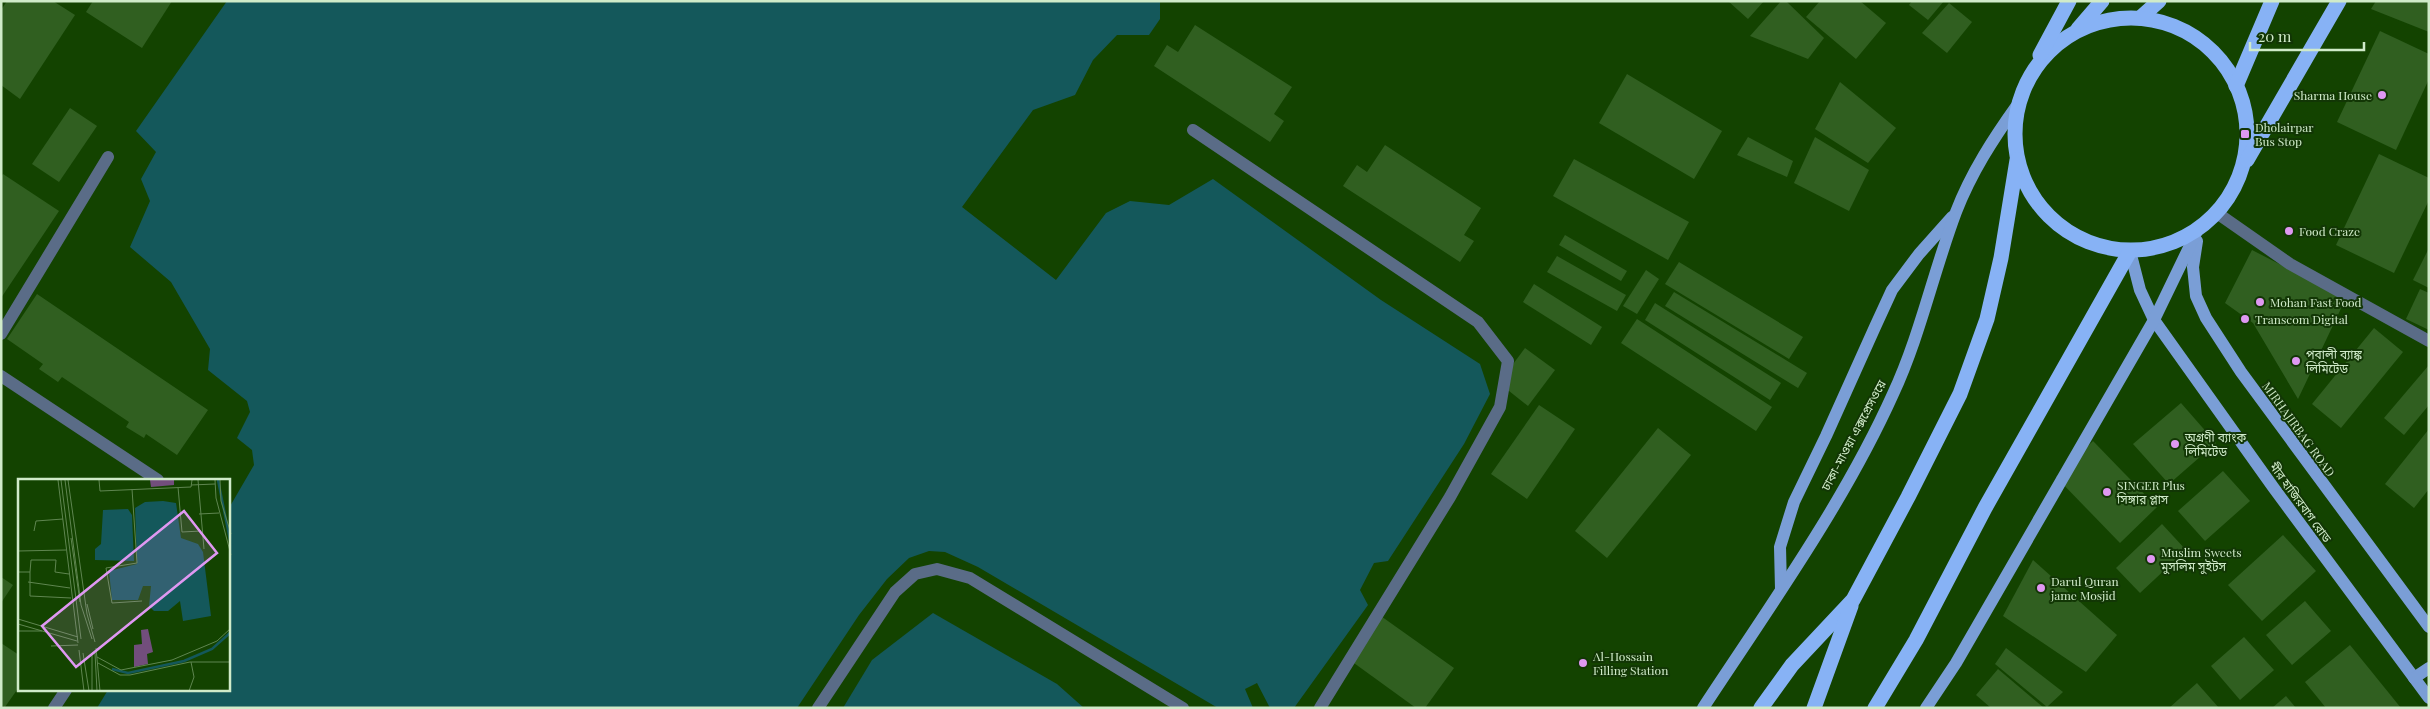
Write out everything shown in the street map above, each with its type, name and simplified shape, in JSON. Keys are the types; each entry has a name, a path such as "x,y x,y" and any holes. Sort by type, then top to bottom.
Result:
{"highway":[{"path":"2030,74 2069,1"},
{"path":"2077,30 2102,1"},
{"path":"2140,18 2159,1"},
{"path":"2236,86 2272,1"},
{"path":"2240,174 2340,1"},
{"name":"ঢাকা-মাওয়া এক্সপ্রেসওয়ে","path":"2140,18 2166,23 2189,34 2210,50 2227,69 2243,104 2247,142 2238,180 2217,213 2198,229 2165,246 2130,251 2107,248 2085,241 2064,230 2046,215 2032,196 2017,160 2014,132 2018,104 2030,74 2050,49 2077,30 2108,20 2140,18"},
{"path":"1814,708 1853,600 1960,394 1987,320 2001,258 2017,160"},
{"path":"1875,708 1916,640 1985,508 2130,251"},
{"path":"1762,708 1792,665 1853,600"}],"main road":[{"name":"ঢাকা-মাওয়া এক্সপ্রেসওয়ে","path":"1703,708 1780,589 1860,459 1893,394 1923,318 1956,213 1988,146 2018,104"},
{"path":"1780,589 1780,548 1794,502 1892,290 1918,254 1956,213"},
{"path":"1926,708 1956,663 2154,320 2198,229"},
{"name":"MIRHAJIRBAG ROAD","path":"2198,229 2193,267 2196,296 2206,318 2241,372 2429,627"},
{"name":"মীর হাজিরবাগ রোড","path":"2130,251 2140,290 2154,320 2273,487 2429,698"},
{"path":"2414,678 2429,668"}],"street":[{"path":"1193,130 1478,322 1508,361 1500,407 1450,497 1320,708"},
{"path":"1,334 108,158"},
{"path":"2217,213 2290,264 2429,341"},
{"path":"1,376 156,479"},
{"path":"818,708 895,592 915,574 936,569 970,578 1183,708"},
{"path":"54,708 65,692"}],"water":[{"path":"227,1 1160,1 1160,19 1149,35 1117,35 1093,60 1075,95 1033,110 962,207 1056,280 1106,213 1130,201 1169,205 1213,179 1381,300 1480,364 1490,394 1464,444 1388,561 1374,563 1360,590 1368,605 1294,708 1270,708 1257,683 1245,689 1253,708 1218,708 978,567 945,552 929,551 909,558 887,579 859,615 797,708 97,708 107,692 230,692 230,506 254,465 252,450 237,438 250,412 247,401 208,370 210,349 171,282 130,247 150,201 141,179 156,152 136,131"},
{"path":"933,613 1057,684 1084,708 843,708 872,660"}],"building":[{"path":"7,1 53,1 75,15 20,99 1,85 1,10"},
{"path":"93,1 172,1 142,48 86,12"},
{"path":"1728,1 1764,1 1748,19"},
{"path":"1781,1 1786,1 1824,38 1808,59 1750,36"},
{"path":"1820,1 1860,1 1886,23 1856,59 1806,17"},
{"path":"1912,1 1944,1 1928,20 1909,5"},
{"path":"2376,1 2429,1 2429,32 2371,9"},
{"path":"1949,3 1972,22 1947,53 1922,33"},
{"path":"1195,25 1292,87 1274,114 1284,121 1270,142 1154,66 1167,45 1178,52"},
{"path":"2380,31 2429,54 2429,79 2396,150 2337,122"},
{"path":"1627,74 1722,131 1694,179 1599,123"},
{"path":"1840,82 1896,128 1868,163 1815,129"},
{"path":"70,108 97,126 59,182 32,164"},
{"path":"1748,137 1793,161 1787,177 1737,155"},
{"path":"1815,137 1869,170 1849,211 1794,183"},
{"path":"1385,145 1481,208 1464,235 1474,241 1460,262 1343,186 1357,165 1367,172"},
{"path":"2379,154 2429,178 2429,200 2394,273 2336,245"},
{"path":"1574,159 1689,222 1668,260 1553,196"},
{"path":"3,174 59,211 1,298 1,177"},
{"path":"1565,235 1627,271 1621,281 1559,245"},
{"path":"2429,248 2429,288 2413,280"},
{"name":"পূবালী ব্যাঙ্ক লিমিটেড","path":"2252,250 2346,298 2298,399 2253,323 2225,303"},
{"path":"1557,256 1626,295 1617,311 1547,272"},
{"path":"1679,262 1803,337 1789,359 1665,284"},
{"path":"1646,270 1659,279 1637,314 1623,306"},
{"path":"1534,284 1602,327 1591,345 1523,302"},
{"path":"2420,289 2429,293 2429,330 2406,319"},
{"path":"1674,292 1807,373 1798,388 1665,306"},
{"path":"37,294 208,410 177,455 146,434 144,438 126,427 129,422 62,377 58,382 39,369 43,364 7,339"},
{"path":"1655,303 1781,383 1770,400 1645,320"},
{"path":"1637,319 1772,407 1756,431 1621,343"},
{"path":"2374,328 2403,352 2341,428 2312,404"},
{"path":"1525,348 1555,370 1528,406 1499,383"},
{"path":"2429,365 2429,405 2404,435 2384,418"},
{"name":"অগ্রণী ব্যাংক লিমিটেড","path":"2181,403 2216,443 2169,484 2133,444"},
{"path":"1539,405 1575,429 1527,499 1491,474"},
{"path":"1658,428 1691,455 1607,558 1575,531"},
{"path":"2429,429 2429,489 2414,508 2385,484"},
{"name":"SINGER Plus সিঙ্গার প্লাস","path":"2093,441 2157,507 2120,543 2056,477"},
{"path":"2223,471 2250,501 2205,541 2178,511"},
{"name":"Muslim Sweets মুসলিম সুইটস","path":"2162,524 2186,550 2140,593 2116,568"},
{"path":"2283,535 2316,571 2262,621 2228,585"},
{"name":"Darul Quran jame Mosjid","path":"2033,560 2117,635 2086,672 2003,616"},
{"path":"1,577 13,585 1,603"},
{"path":"2305,601 2331,631 2292,665 2266,635"},
{"path":"1378,614 1454,668 1425,708 1416,708 1347,658"},
{"path":"2244,637 2274,670 2240,700 2211,666"},
{"path":"1,643 18,654 18,688 5,707 1,705"},
{"path":"2350,645 2401,708 2326,708 2305,682"},
{"path":"2006,648 2063,692 2047,707 1995,664"},
{"path":"1998,669 2044,708 1991,708 1976,695"},
{"path":"2197,683 2219,708 2169,708"},
{"path":"2286,696 2296,708 2272,708"}],"place":[{"name":"Sharma House","path":"2382,95"},
{"name":"Dholairpar Bus Stop","path":"2245,134"},
{"name":"Food Craze","path":"2289,231"},
{"name":"Mohan Fast Food","path":"2260,302"},
{"name":"Transcom Digital","path":"2245,319"},
{"name":"পূবালী ব্যাঙ্ক লিমিটেড","path":"2296,361"},
{"name":"অগ্রণী ব্যাংক লিমিটেড","path":"2175,444"},
{"name":"SINGER Plus সিঙ্গার প্লাস","path":"2107,492"},
{"name":"Muslim Sweets মুসলিম সুইটস","path":"2151,559"},
{"name":"Darul Quran jame Mosjid","path":"2041,588"},
{"name":"Al-Hossain Filling Station","path":"1583,663"}]}
